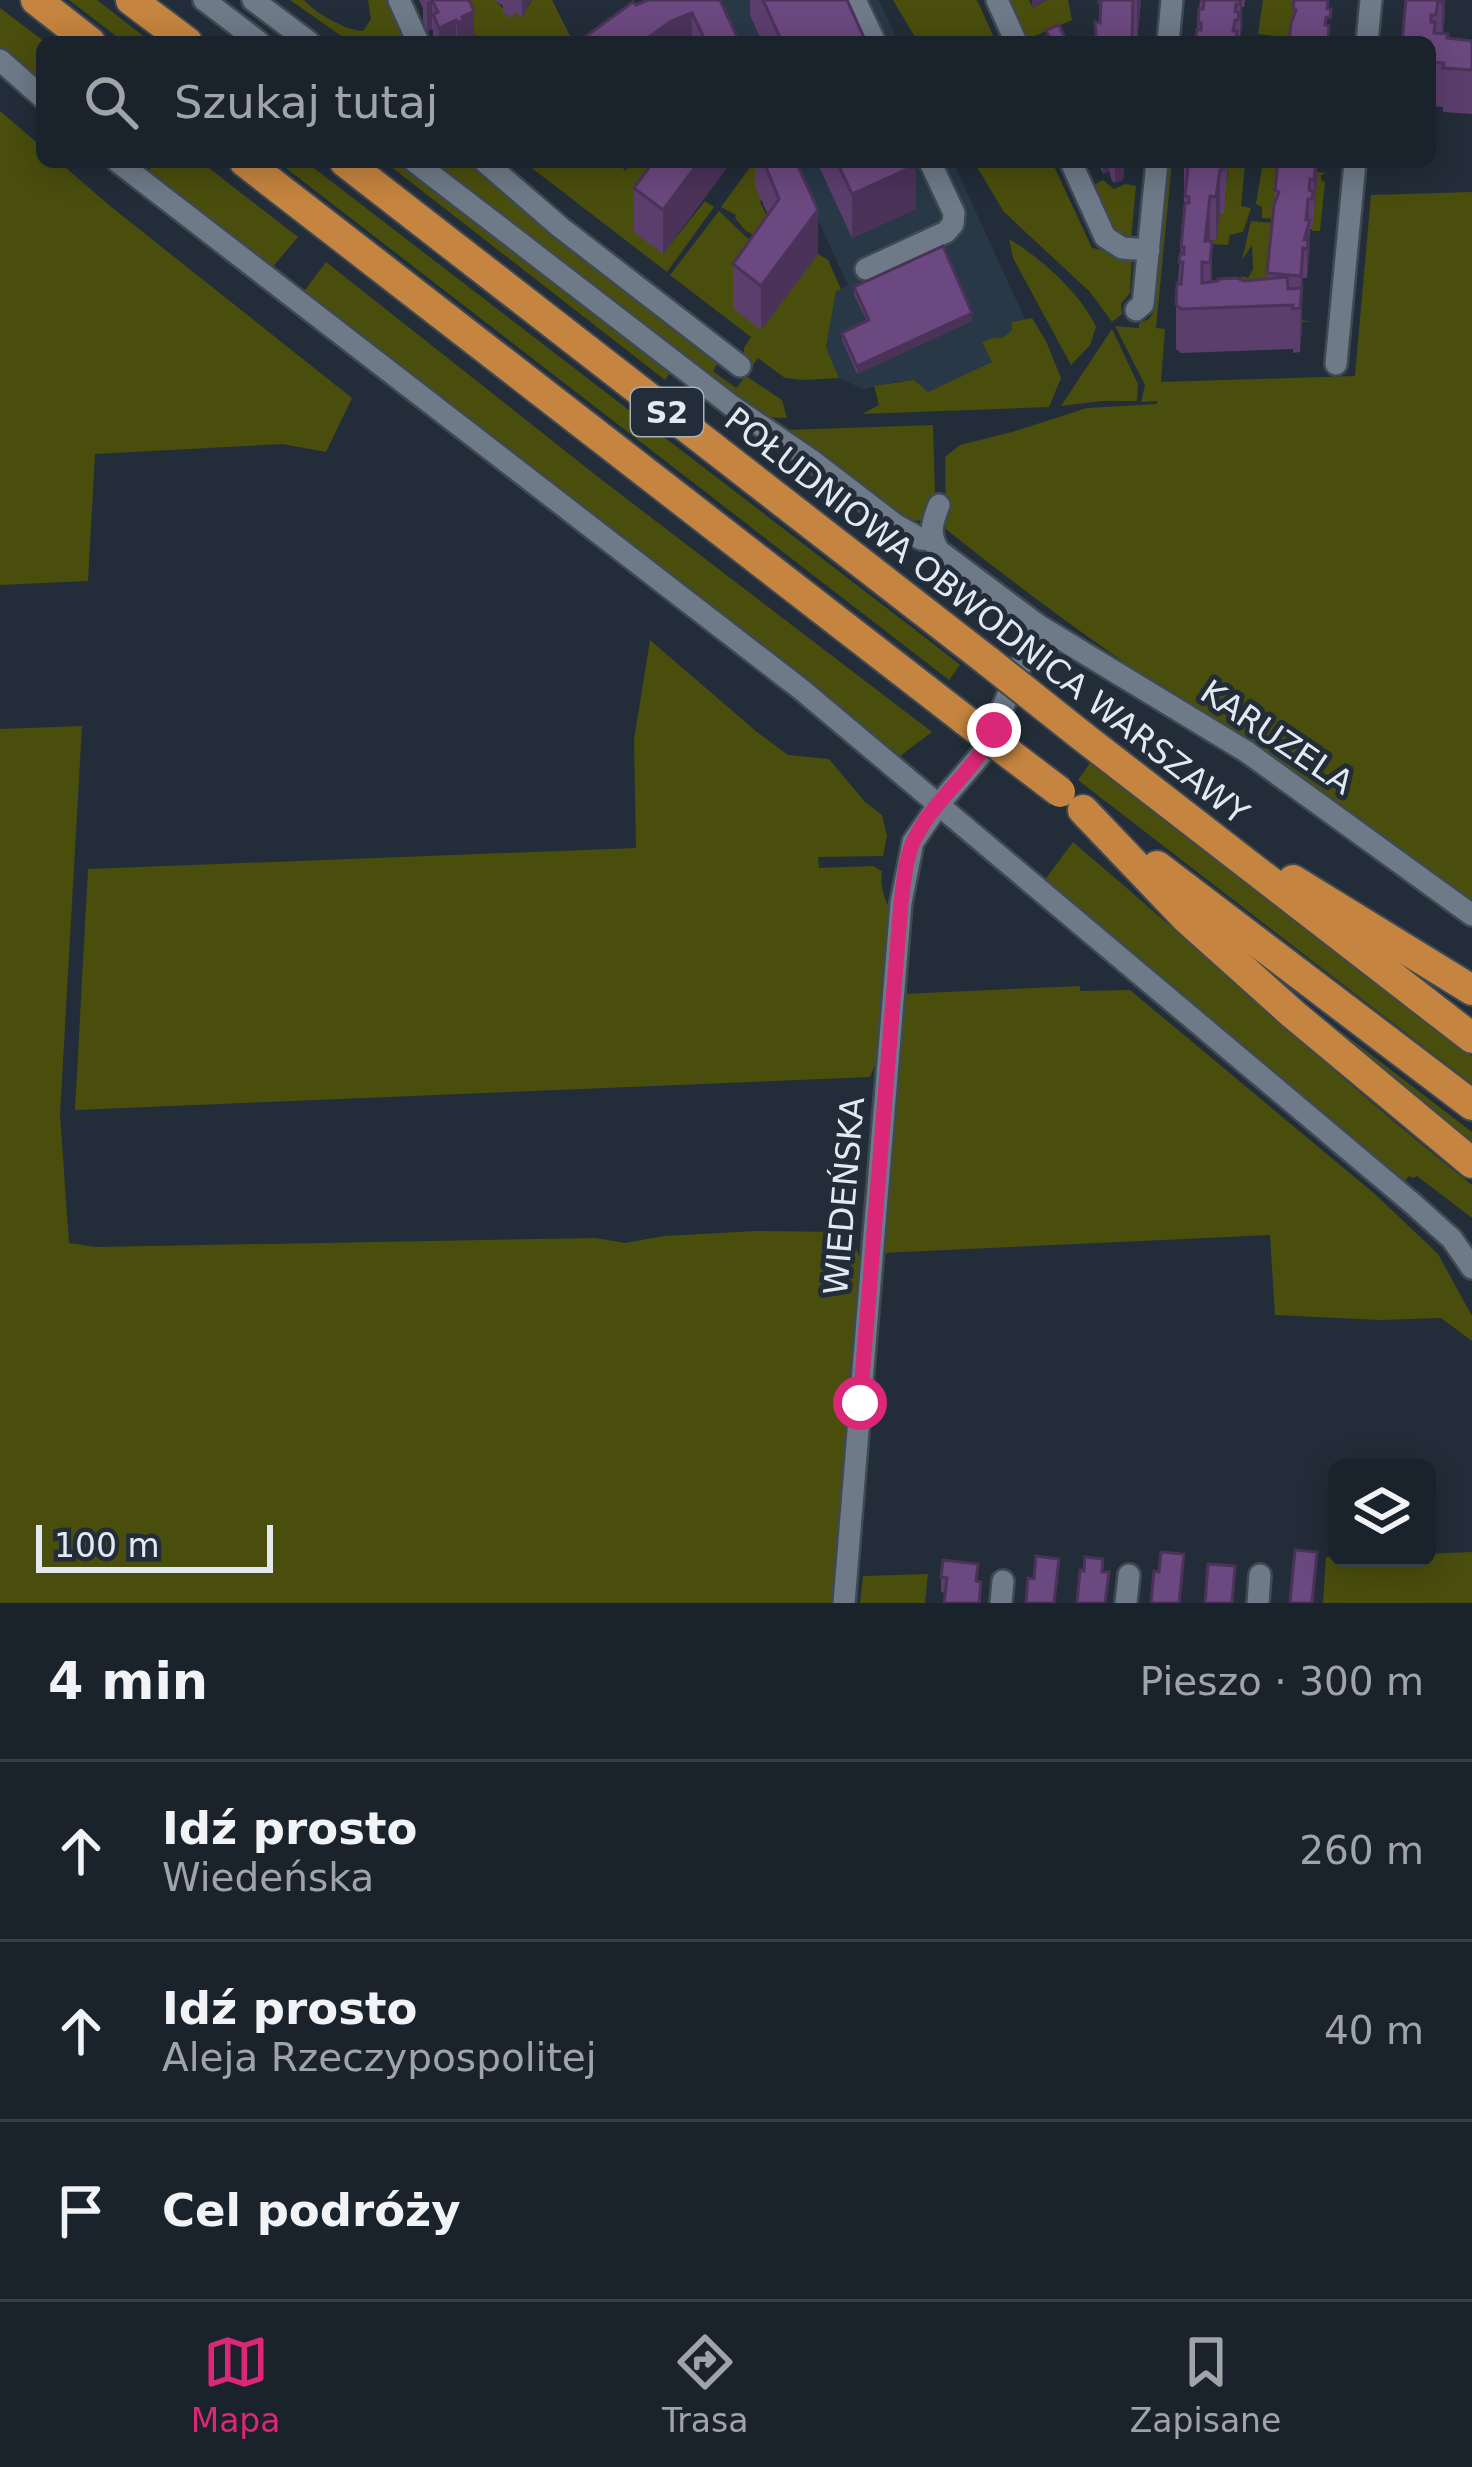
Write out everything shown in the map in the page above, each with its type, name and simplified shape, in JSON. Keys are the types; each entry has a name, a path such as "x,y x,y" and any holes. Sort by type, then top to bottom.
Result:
{"highway":[{"path":"36,0 82,36"},
{"path":"131,0 179,36"},
{"name":"S2","path":"253,168 1472,1106"},
{"name":"POŁUDNIOWA OBWODNICA WARSZAWY","path":"353,168 1472,1038"},
{"path":"1072,801 1200,931 1472,1162"},
{"path":"1180,814 1472,990"}],"street":[{"path":"204,0 251,36"},
{"path":"253,0 300,36"},
{"path":"399,0 415,36"},
{"path":"855,0 872,36"},
{"path":"997,0 1013,36"},
{"path":"1169,36 1172,0"},
{"path":"1368,36 1371,0"},
{"path":"0,61 36,92"},
{"path":"126,168 744,644 1439,1226 1472,1268"},
{"name":"KARUZELA","path":"423,168 746,417 896,525 932,540 939,551 1038,625 1247,752 1472,915"},
{"path":"491,168 740,366"},
{"path":"866,269 946,232 953,224 954,213 933,168"},
{"path":"1074,168 1105,237 1122,248 1149,250"},
{"path":"1136,310 1143,304 1156,168"},
{"path":"1336,364 1354,168"},
{"path":"932,540 939,505"},
{"name":"WIEDEŃSKA","path":"844,1603 901,903 913,842 984,751 1038,625"},
{"path":"1126,1603 1129,1575"},
{"path":"1258,1603 1260,1575"}],"shaded area":[{"path":"715,0 879,0 895,36 731,36"},
{"path":"794,168 956,168 1025,319 1012,322 1012,330 1002,338 992,338 993,362 928,392 901,381 863,389 839,378 826,347 836,291 848,285"}],"green space":[{"path":"69,0 97,0 143,36 116,36"},
{"path":"290,0 304,0 332,20 363,31 371,19 368,0 387,0 402,36 341,36"},
{"path":"459,0 495,0 512,18 515,13 522,17 532,0 552,0 570,36 475,36"},
{"path":"893,0 977,0 993,36 914,36"},
{"path":"1007,0 1029,0 1033,8 1047,0 1068,0 1072,20 1023,36"},
{"path":"1263,0 1296,0 1293,36 1258,34"},
{"path":"0,8 37,36 36,83 0,52"},
{"path":"0,111 36,142 36,168 66,168 352,398 326,452 282,444 95,454 88,581 0,585"},
{"path":"150,168 209,168 298,237 270,270 152,180"},
{"path":"286,168 314,168 927,639 960,665 949,680"},
{"path":"393,168 415,168 674,367 665,380"},
{"path":"430,168 481,168 719,361 713,371 736,388 746,376 782,400 787,418 758,417"},
{"path":"532,168 683,168 670,245 705,201 714,207 667,272"},
{"path":"750,168 780,168 760,202 770,222 760,238 721,207"},
{"path":"978,168 1055,168 1092,248 1132,255 1130,293 1121,304 1122,314 1112,322 1090,292 1004,212"},
{"path":"1166,168 1171,168 1156,328 1165,329 1161,382 1355,376 1371,195 1472,192 1472,905 1075,627 946,529 945,457 960,445 1087,408 1157,404 1141,402 1145,385 1115,326 1139,328 1153,312"},
{"path":"1245,168 1241,206 1251,208 1243,232 1230,235 1228,245 1210,244 1224,213 1223,181 1227,181 1228,169"},
{"path":"1262,168 1326,173 1321,175 1325,182 1320,231 1312,231 1310,209 1314,209 1316,181 1275,219 1262,218 1262,207 1256,204"},
{"path":"1103,180 1114,189 1136,186 1131,239 1115,235 1092,186"},
{"path":"719,211 771,254 761,330 818,254 828,260 841,289 836,291 826,347 839,378 785,378 758,358 753,365 744,355 751,337 670,275"},
{"path":"1251,221 1275,223 1299,319 1310,322 1287,321 1243,287 1241,276 1248,278 1253,269 1252,245 1242,260"},
{"path":"1009,239 1059,278 1096,327 1090,345 1071,365 1013,258"},
{"path":"326,262 932,732 896,759 302,294"},
{"path":"1032,318 1061,378 1049,407 862,414 879,405 874,386 914,380 928,392 992,362 982,342 1002,338 1012,330 1012,322"},
{"path":"1112,329 1138,384 1137,401 1061,406"},
{"path":"933,425 935,494 925,521 905,520 786,430"},
{"path":"650,640 788,755 829,759 882,815 887,836 883,856 818,857 819,868 873,866 882,871 890,909 879,1055 870,1077 75,1110 88,869 636,848 634,740"},
{"path":"82,726 60,1115 69,1243 96,1247 596,1238 625,1243 756,1231 839,1232 853,1240 860,1259 835,1603 0,1603 0,729"},
{"path":"1090,763 1472,1056 1472,1084 1078,780"},
{"path":"1073,842 1472,1185 1472,1218 1417,1176 1405,1181 1044,881"},
{"path":"1080,986 1080,991 1130,990 1376,1195 1438,1254 1472,1316 1472,1341 1441,1318 1275,1315 1270,1235 882,1253 901,994"},
{"path":"1310,1008 1472,1132 1472,1150 1305,1011"},
{"path":"1472,1552 1472,1603 1323,1603 1326,1557 1328,1567 1436,1567 1436,1554"},
{"path":"928,1574 925,1603 860,1603 863,1576"}],"building":[{"path":"432,0 469,0 474,11 464,20 439,28"},
{"path":"648,0 720,0 737,36 703,36 692,13 650,36 586,36 633,2"},
{"path":"763,0 847,0 863,36 779,36"},
{"path":"1133,0 1132,36 1096,36 1099,3"},
{"path":"1200,0 1240,0 1233,31 1237,36 1196,36 1204,2"},
{"path":"1294,0 1328,0 1328,36 1290,36"},
{"path":"1406,0 1442,0 1436,15 1431,15 1434,33 1472,41 1472,70 1443,68 1444,63 1436,62 1436,36 1403,36"},
{"path":"1059,25 1064,36 1049,36 1046,30"},
{"path":"649,168 694,168 663,210 634,188"},
{"path":"766,168 799,168 818,210 761,286 733,264 779,199"},
{"path":"840,168 909,168 852,194"},
{"path":"1188,168 1224,168 1216,197 1210,196 1205,241 1212,241 1210,263 1202,262 1202,283 1287,277 1288,289 1302,288 1300,308 1181,309 1176,305 1185,203 1189,203 1185,196"},
{"path":"1277,168 1315,168 1314,180 1310,179 1309,190 1313,191 1308,199 1306,220 1310,220 1301,276 1267,273 1279,192 1275,190"},
{"path":"943,246 972,313 857,366 842,333 869,320 854,287"},
{"path":"1295,1550 1317,1552 1312,1603 1290,1603"},
{"path":"1161,1552 1184,1554 1179,1603 1151,1603"},
{"path":"1036,1556 1059,1559 1054,1603 1026,1603"},
{"path":"1085,1557 1103,1559 1102,1572 1109,1572 1105,1603 1077,1603"},
{"path":"943,1560 978,1564 979,1603 944,1603"},
{"path":"1208,1564 1235,1566 1232,1603 1205,1603"}],"route":[{"path":"860,1403 908,855 919,832 969,772 994,730"}]}
